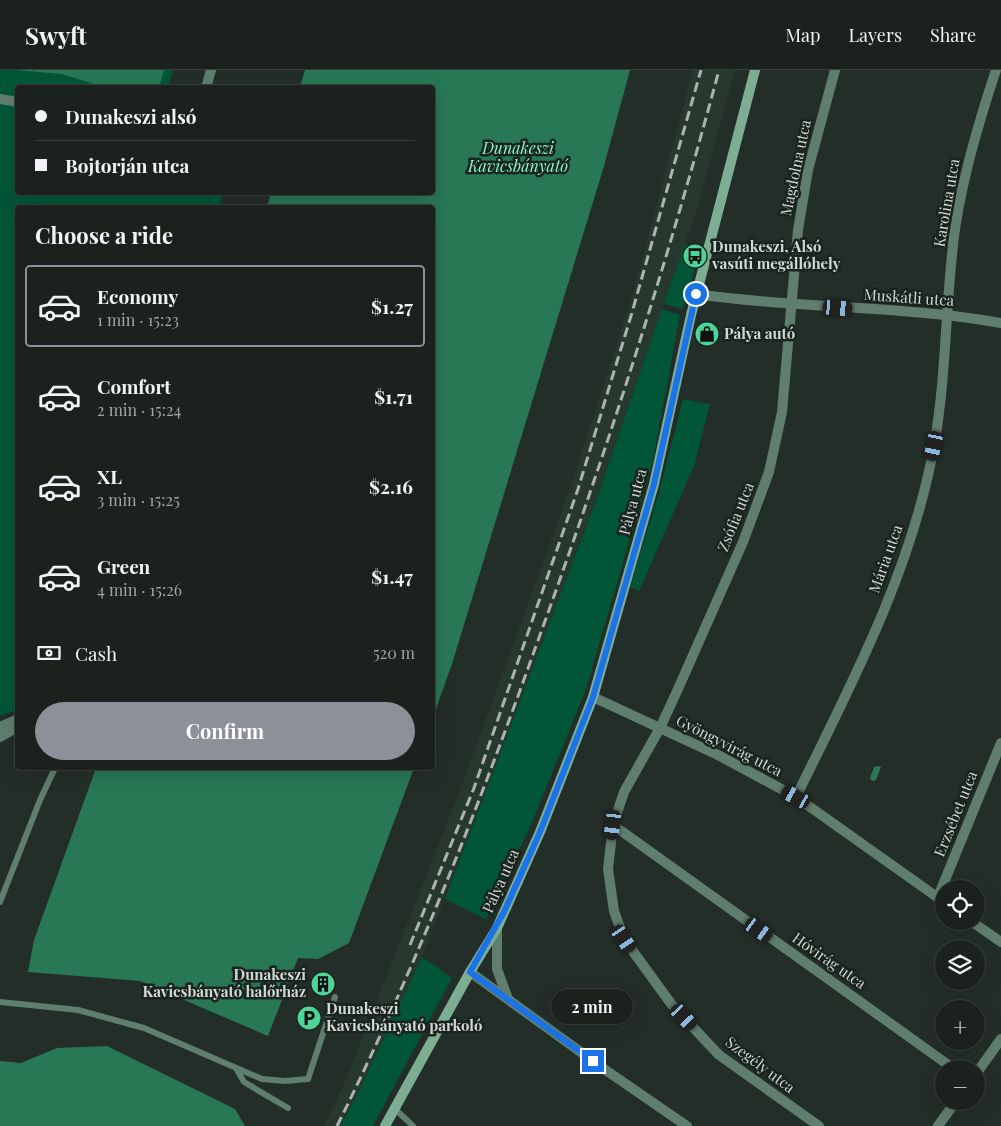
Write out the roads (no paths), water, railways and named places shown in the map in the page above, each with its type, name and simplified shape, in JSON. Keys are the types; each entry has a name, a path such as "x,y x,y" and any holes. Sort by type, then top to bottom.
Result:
{"street":[{"path":"207,85 211,70"},
{"name":"Pálya utca","path":"385,1126 496,928 540,832 593,697 654,484 696,294 755,70"},
{"name":"Magdolna utca","path":"792,304 798,230 808,170 835,70"},
{"name":"Karolina utca","path":"948,316 955,231 963,181 996,70"},
{"path":"0,99 15,102"},
{"name":"Muskátli utca","path":"696,294 732,300 948,316 1001,323"},
{"name":"Zsófia utca","path":"660,728 743,542 769,472 782,412 792,304"},
{"name":"Mária utca","path":"796,797 843,702 910,541 924,492 934,446 948,316"},
{"name":"Gyöngyvirág utca","path":"593,697 718,755 796,797 935,895"},
{"path":"0,727 15,721"},
{"name":"Szegély utca","path":"660,728 624,792 613,825 608,869 614,911 624,939 672,1005 719,1055 819,1126"},
{"path":"0,737 15,729"},
{"name":"Erzsébet utca","path":"948,880 1001,743"},
{"name":"Hóvirág utca","path":"613,825 941,1060"},
{"name":"Pálya utca","path":"496,928 496,958 508,999"},
{"path":"984,930 1001,942"},
{"path":"470,972 607,1072 687,1126"},
{"path":"488,986 496,983 500,976"},
{"path":"985,1061 1001,1039"},
{"path":"938,1126 950,1110"}],"lane":[{"path":"0,902 40,800 54,770"},
{"path":"0,1002 88,1012 144,1028 262,1079 285,1081 308,1079 334,997"},
{"path":"235,1067 244,1082 288,1108"},
{"path":"394,1108 413,1126"}],"water":[{"path":"15,70 164,70 160,85 97,85 62,74"},
{"name":"Dunakeszi Kavicsbányató","path":"305,70 630,70 604,166 452,664 435,711 435,205 268,205 270,195 435,195 435,85 301,85"},
{"path":"874,767 881,767 876,780 872,781 870,778"},
{"path":"95,770 413,770 349,943 318,959 298,958 268,1036 140,981 28,972 34,940"},
{"path":"107,1046 235,1109 245,1126 0,1126 0,1061 21,1063 57,1048"}],"railway":[{"path":"410,945 474,788 578,489 631,316 701,70"},
{"path":"337,1126 392,1009 444,889 514,707 562,575 634,360 678,216 719,70"}],"place":[{"name":"Dunakeszi, Alsó vasúti megállóhely","path":"695,256"},
{"name":"Pálya autó","path":"707,334"},
{"name":"Dunakeszi Kavicsbányató halőrház","path":"323,984"},
{"name":"Dunakeszi Kavicsbányató parkoló","path":"309,1018"}]}
